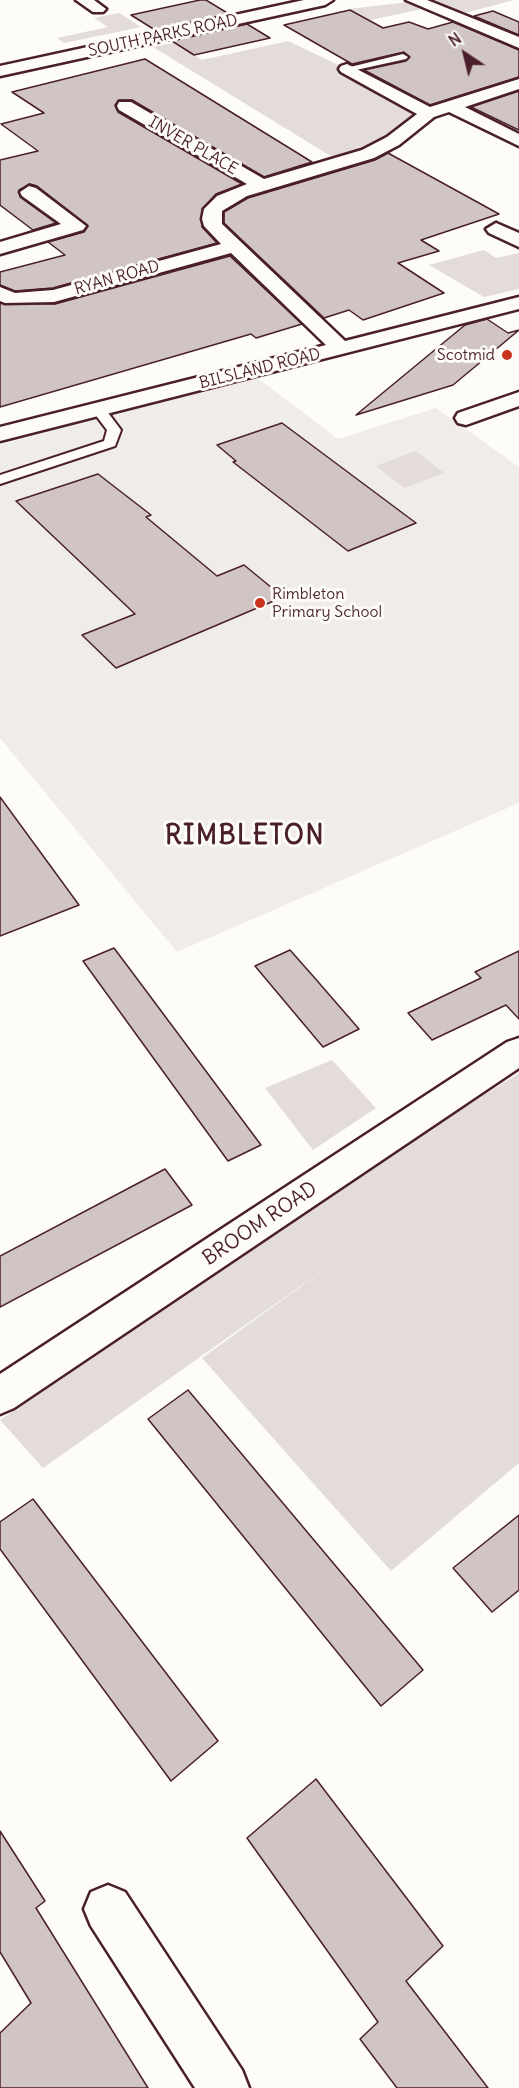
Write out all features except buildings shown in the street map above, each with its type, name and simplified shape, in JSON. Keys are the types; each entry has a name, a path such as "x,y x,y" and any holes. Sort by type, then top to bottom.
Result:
{"street":[{"path":"84,0 98,9"},
{"name":"SOUTH PARKS ROAD","path":"0,71 325,0"},
{"path":"414,0 519,43"},
{"path":"347,69 428,114"},
{"path":"341,348 214,226 211,219 213,209 224,200 261,185 368,154 393,141 428,114 519,84"},
{"name":"INVER PLACE","path":"125,106 261,185"},
{"path":"450,106 519,141"},
{"path":"0,248 76,226 29,192"},
{"path":"496,229 519,241"},
{"name":"RYAN ROAD","path":"0,293 12,299 54,296 234,246"},
{"name":"BILSLAND ROAD","path":"0,434 519,303"},
{"path":"466,418 519,399"},
{"name":"BROOM ROAD","path":"0,1396 519,1051"},
{"path":"108,1909 224,2088"}],"lane":[{"path":"347,69 403,57"},
{"path":"0,480 110,443 114,430 98,409"}],"shaded area":[{"path":"424,0 514,0 462,14"},
{"path":"408,2 422,9 371,20 349,9"},
{"path":"119,13 141,27 64,43 57,38 108,27 94,18"},
{"path":"288,41 347,69 428,113 342,163 153,47 173,43 202,60"},
{"path":"484,250 496,258 519,253 519,289 484,297 429,265"},
{"name":"Rimbleton Primary School","path":"256,377 338,439 436,408 519,467 519,803 177,952 0,738 0,445"},
{"path":"416,451 444,473 404,488 376,466"},
{"path":"332,1060 376,1108 313,1150 265,1088"},
{"path":"519,1073 519,1463 391,1571 202,1358 336,1261 43,1468 0,1420 377,1163"}],"place":[{"name":"Scotmid","path":"507,355"},
{"name":"Rimbleton Primary School","path":"260,603"}],"district":[{"name":"RIMBLETON","path":"245,837"}]}
